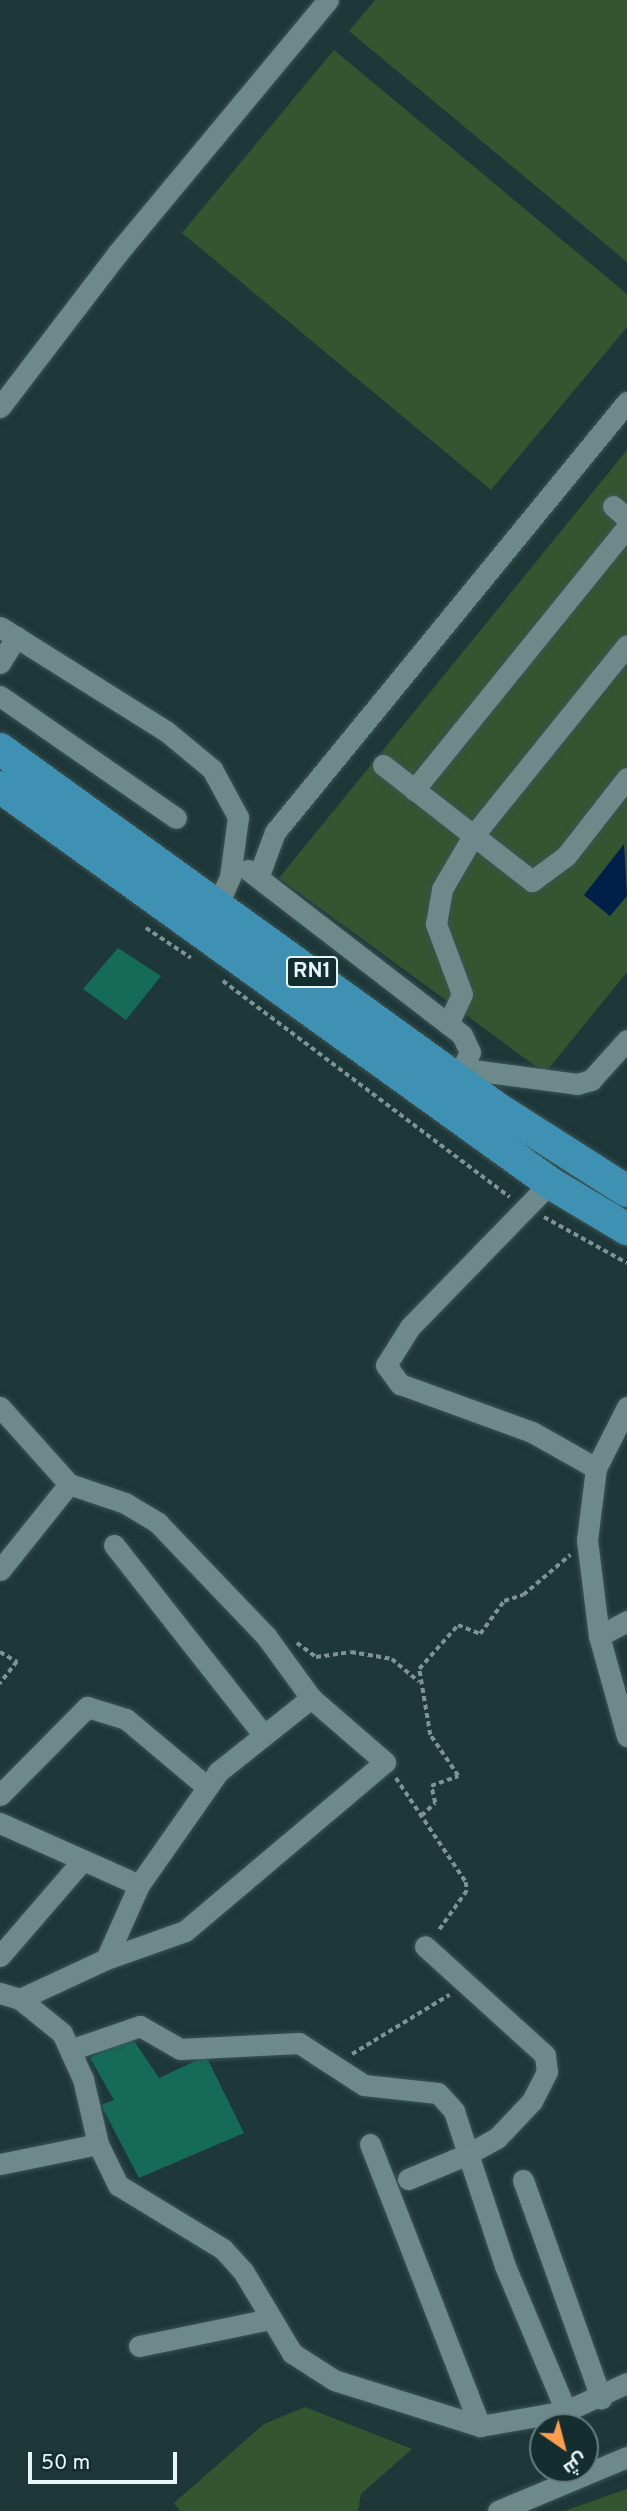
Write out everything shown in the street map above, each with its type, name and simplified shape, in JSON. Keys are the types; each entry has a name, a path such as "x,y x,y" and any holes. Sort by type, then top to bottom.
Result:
{"highway":[{"name":"RN1","path":"0,749 218,904 455,1084 550,1183 627,1229"},
{"name":"RN1","path":"0,787 455,1084 627,1191"}],"street":[{"path":"0,407 117,254 328,0"},
{"path":"259,874 275,832 627,402"},
{"path":"415,790 627,527"},
{"path":"0,663 8,632 166,731 212,769 238,817 233,867 218,904"},
{"path":"448,1024 462,1004 461,978 442,940 436,908 473,836 627,645"},
{"path":"0,696 176,818"},
{"path":"383,765 526,878 538,880 627,778"},
{"path":"233,867 259,874 448,1024 468,1044 455,1084 577,1084 590,1080 627,1040"},
{"path":"550,1183 410,1327 392,1351 388,1376 532,1432 596,1468"},
{"path":"0,1407 69,1484 147,1514 265,1636 311,1698 385,1762 185,1931 10,1996"},
{"path":"627,1407 596,1468 587,1540 599,1636 619,1693 627,1736"},
{"path":"0,1570 69,1484"},
{"path":"114,1545 261,1732"},
{"path":"599,1636 627,1621"},
{"path":"106,1959 139,1885 207,1787 261,1732 311,1698"},
{"path":"0,1795 87,1707 127,1719 207,1787"},
{"path":"0,1823 81,1862 139,1885"},
{"path":"0,1956 81,1862"},
{"path":"408,2179 468,2154 498,2138 532,2101 547,2066 538,2044 463,1986 425,1946"},
{"path":"10,1996 55,2026 70,2050 98,2144 131,2197 233,2259 302,2365 318,2374 480,2426 566,2411 601,2398 627,2383"},
{"path":"70,2050 140,2026 180,2049 289,2042 332,2062 375,2088 438,2093 454,2111 505,2266 566,2411"},
{"path":"0,2164 98,2144"},
{"path":"370,2144 480,2426"},
{"path":"523,2180 601,2398"},
{"path":"139,2346 270,2319"},
{"path":"498,2511 627,2457"}],"path":[{"path":"146,928 198,963"},
{"path":"219,978 524,1207 627,1263"},
{"path":"421,1816 435,1803 431,1786 458,1776 430,1735 419,1670 458,1625 480,1634 504,1601 523,1595 587,1540"},
{"path":"265,1636 288,1636 316,1657 351,1652 392,1659 421,1683"},
{"path":"0,1652 18,1662 0,1684"},
{"path":"385,1762 467,1891 425,1946"},
{"path":"332,2062 378,2043 463,1986"}],"green space":[{"path":"375,0 627,0 627,262 349,31"},
{"path":"334,50 627,294 627,327 491,490 182,233"},
{"path":"627,450 627,972 545,1073 279,878"},
{"path":"305,2407 412,2449 361,2494 358,2511 180,2511 174,2503 264,2424"},
{"path":"627,2489 627,2511 564,2511"}],"water":[{"path":"624,844 627,896 610,916 584,895"}],"building":[{"path":"118,948 161,976 126,1020 83,989"},
{"path":"130,2035 159,2078 206,2056 244,2133 139,2178 101,2105 114,2100 90,2058"}]}
